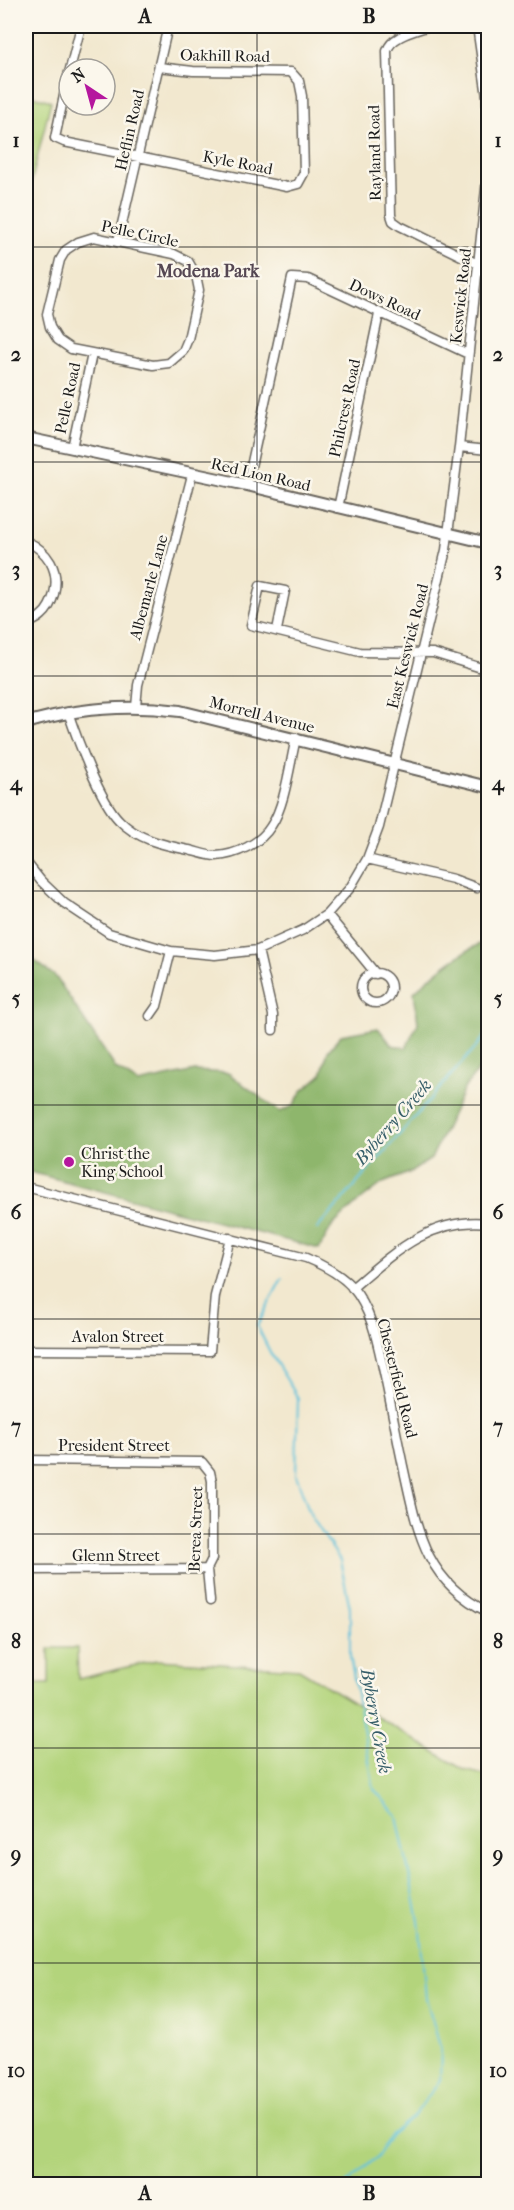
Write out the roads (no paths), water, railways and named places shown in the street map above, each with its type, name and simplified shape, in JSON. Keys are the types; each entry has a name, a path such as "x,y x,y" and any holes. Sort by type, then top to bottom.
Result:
{"street":[{"path":"73,57 81,26"},
{"name":"Heflin Road","path":"118,241 168,26"},
{"name":"Rayland Road","path":"429,26 394,40 389,44 387,51 391,215 393,221 400,226 489,269"},
{"name":"Keswick Road","path":"448,535 485,210 488,149 487,97 477,26"},
{"name":"Oakhill Road","path":"159,67 194,71 291,72"},
{"name":"Kyle Road","path":"59,117 55,138 58,140 286,187 298,184 304,173 302,96 299,81 291,72"},
{"name":"Pelle Circle","path":"94,237 174,254 188,261 196,275 199,290 183,351 169,363 153,365 92,354 71,349 58,340 50,327 47,314 60,260 66,250 78,242 94,237"},
{"name":"Dows Road","path":"247,485 292,278 308,279 468,354"},
{"name":"Philcrest Road","path":"338,508 380,314"},
{"name":"Pelle Road","path":"72,448 92,354"},
{"name":"Red Lion Road","path":"26,438 247,485 489,543"},
{"path":"459,447 489,450"},
{"name":"Albemarle Lane","path":"136,707 138,686 192,475"},
{"name":"East Keswick Road","path":"26,862 41,881 64,903 109,933 171,951 215,955 258,950 295,934 327,914 350,888 367,859 379,827 448,535"},
{"path":"26,541 46,554 55,569 56,584 53,600 44,614 26,624"},
{"path":"277,630 285,591 260,586 251,625 360,651 433,653 489,670"},
{"name":"Morrell Avenue","path":"26,723 68,712 98,708 136,707 202,715 489,787"},
{"path":"68,712 75,735 105,800 119,821 135,833 153,842 214,856 236,852 255,842 270,829 278,814 296,738"},
{"path":"367,859 453,879 477,888"},
{"path":"327,914 376,974"},
{"path":"258,950 273,1015 273,1030"},
{"path":"150,1016 157,1006 171,951"},
{"name":"Chesterfield Road","path":"26,1187 306,1258 324,1266 352,1288 373,1325 414,1518 427,1553 447,1582 469,1603 489,1612"},
{"path":"352,1288 394,1252 423,1234 461,1223 487,1222 489,1209"},
{"name":"Avalon Street","path":"26,1350 210,1351 215,1296 230,1238"},
{"name":"President Street","path":"26,1460 202,1462"},
{"name":"Berea Street","path":"202,1462 210,1472 213,1496 212,1559 207,1569 210,1601"},
{"name":"Glenn Street","path":"26,1570 207,1569"}],"waterway":[{"name":"Byberry Creek","path":"317,1229 488,1033"},
{"name":"Byberry Creek","path":"282,1278 257,1326 298,1398 296,1475 311,1516 340,1560 350,1608 350,1656 374,1789 397,1816 419,1921 426,1998 441,2050 440,2080 413,2117 391,2135 376,2158 346,2184"}],"place":[{"name":"Christ the King School","path":"69,1162"}],"district":[{"name":"Modena Park","path":"208,271"}]}
